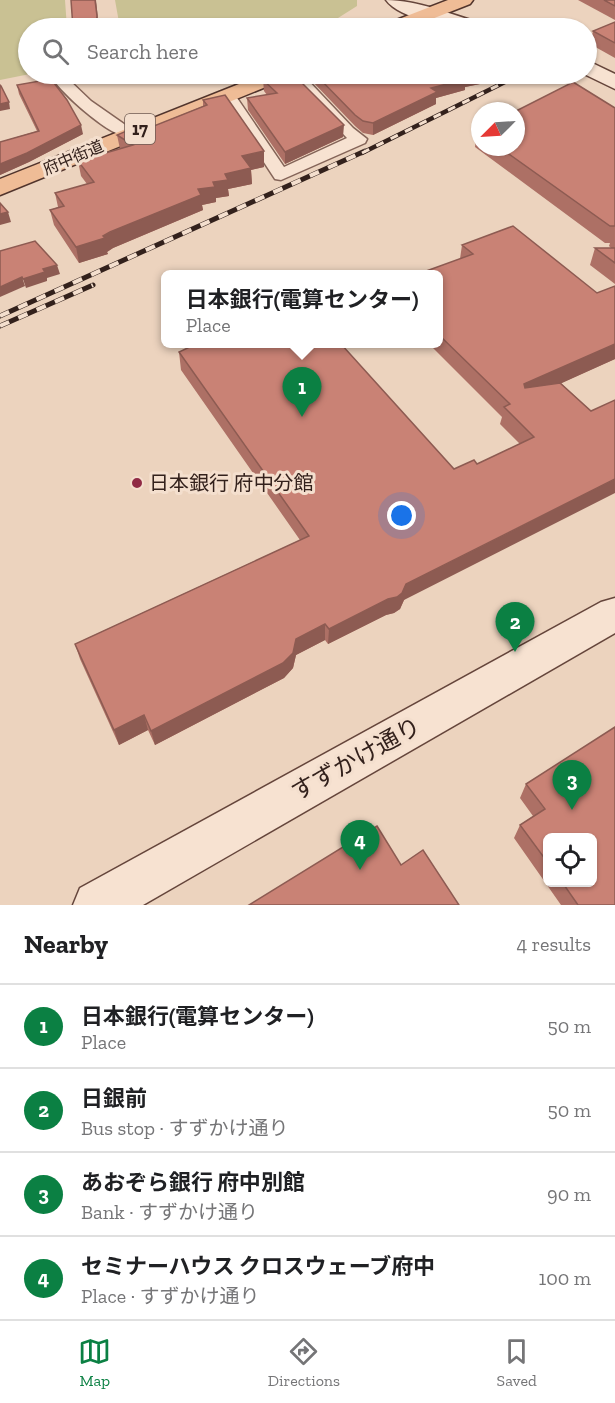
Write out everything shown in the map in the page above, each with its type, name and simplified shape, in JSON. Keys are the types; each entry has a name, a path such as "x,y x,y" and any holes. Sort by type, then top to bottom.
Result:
{"main road":[{"path":"420,18 464,0"},
{"name":"府中街道","path":"0,188 254,84"}],"street":[{"path":"395,0 439,18"},
{"path":"597,72 615,82"},
{"path":"65,84 85,104 128,134"},
{"path":"228,94 281,175 359,139 347,130 303,84"},
{"name":"すずかけ通り","path":"97,905 615,614"}],"shaded area":[{"path":"0,0 65,0 66,18 18,18 18,76 0,80"},
{"path":"115,0 357,0 357,6 338,18 118,18"}],"building":[{"path":"71,0 95,0 97,18 72,18"},
{"path":"604,0 615,0 615,6"},
{"path":"615,22 615,43 597,33 597,29"},
{"path":"55,84 81,125 27,153 0,164 0,142 39,131 17,85"},
{"path":"267,84 303,84 344,125 285,152 247,98 277,93"},
{"path":"325,84 447,84 431,88 437,92 373,123 363,121"},
{"path":"569,84 576,84 615,108 615,226 610,226 512,156 525,156 525,106"},
{"path":"1,86 9,102 0,104"},
{"path":"225,95 264,151 242,156 251,168 225,174 228,180 213,182 215,187 198,189 201,195 110,232 103,236 105,238 76,247 50,210 64,206 55,193 94,182 78,161 133,145 117,135 138,126 144,130 207,105 203,100"},
{"path":"0,203 8,212 0,214"},
{"path":"513,226 597,293 615,286 615,344 524,384 525,388 560,383 591,411 615,400 615,479 406,584 402,593 397,597 388,599 329,629 325,624 296,639 293,653 283,663 151,731 144,715 114,730 75,644 309,536 179,352 188,348 345,348 454,469 474,460 477,464 534,437 504,407 510,404 443,339 443,270 429,270 473,254 462,245"},
{"path":"35,241 57,265 43,269 45,272 23,279 22,277 0,287 0,251"},
{"path":"595,248 615,248 615,263"},
{"path":"615,727 615,905 578,905 565,887 597,887 597,833 543,833 543,856 520,825 545,809 526,784"},
{"path":"377,826 401,865 423,850 459,905 249,905"}],"railway":[{"path":"362,153 501,84"},
{"path":"0,316 365,151"},
{"path":"0,326 93,285"}],"place":[{"name":"日本銀行(電算センター)","path":"302,417"},
{"name":"日本銀行 府中分館","path":"137,483"},
{"name":"日銀前","path":"515,652"},
{"name":"あおぞら銀行 府中別館","path":"572,810"},
{"name":"セミナーハウス クロスウェーブ府中","path":"360,870"}]}
